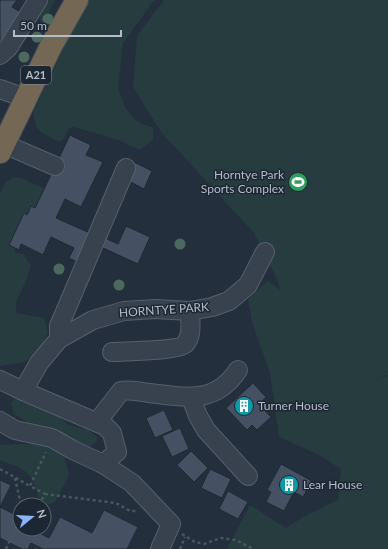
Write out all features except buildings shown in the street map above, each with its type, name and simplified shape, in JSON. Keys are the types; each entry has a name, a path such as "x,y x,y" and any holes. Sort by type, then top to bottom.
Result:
{"highway":[{"name":"A21","path":"2,148 51,46 77,0"}],"street":[{"path":"0,54 8,48 38,0"},
{"path":"0,89 25,98"},
{"path":"2,148 55,166"},
{"path":"60,339 59,326 126,168"},
{"name":"HORNTYE PARK","path":"23,391 39,363 60,339 93,320 124,311 155,309 190,310 212,307 229,301 248,285 265,252"},
{"path":"112,352 181,346 186,343 190,332 190,310"},
{"path":"97,422 121,391 126,390 191,397 204,396 216,392 231,381 238,370"},
{"path":"0,380 105,426 112,433 118,452 132,483"},
{"path":"191,397 198,416 206,430 248,476"},
{"path":"0,421 15,430 52,438 103,464 132,483 170,524 160,549"},
{"path":"103,464 118,452"}],"path":[{"path":"30,486 52,438"},
{"path":"0,469 14,478 46,494 116,503 130,511 137,512"},
{"path":"14,478 19,497"},
{"path":"170,524 185,537 195,542 204,544 221,538 235,540 254,549"},
{"path":"6,549 12,536"},
{"path":"180,549 185,537"}],"green space":[{"path":"48,0 55,0 42,25 40,15"},
{"path":"88,0 156,0 152,3 123,43 118,89 126,109 136,121 153,128 153,140 140,150 118,140 74,127 69,128 63,140 60,142 40,131 35,123 34,111 83,7"},
{"name":"Horntye Park Sports Complex","path":"164,0 388,0 388,375 375,379 388,376 388,549 227,549 250,505 286,528 305,516 338,500 341,469 319,455 279,437 270,373 252,322 248,299 268,281 280,290 277,279 254,233 161,132 133,87 137,36"},
{"path":"13,177 21,178 44,188 35,208 31,206 27,215 24,214 9,245 16,249 14,253 23,254 31,265 17,301 17,313 44,318 48,332 39,353 24,362 0,366 0,194 5,183"},
{"path":"15,398 27,400 55,413 69,425 88,430 97,437 96,442 90,446 77,444 56,428 35,427 14,414 11,403"},
{"path":"42,444 64,456 69,475 55,502 52,503 52,497 38,497 34,483 27,473 16,466 0,460 0,445"}],"place":[{"name":"Horntye Park Sports Complex","path":"298,182"},
{"name":"Turner House","path":"244,406"},
{"name":"Lear House","path":"289,485"}]}
